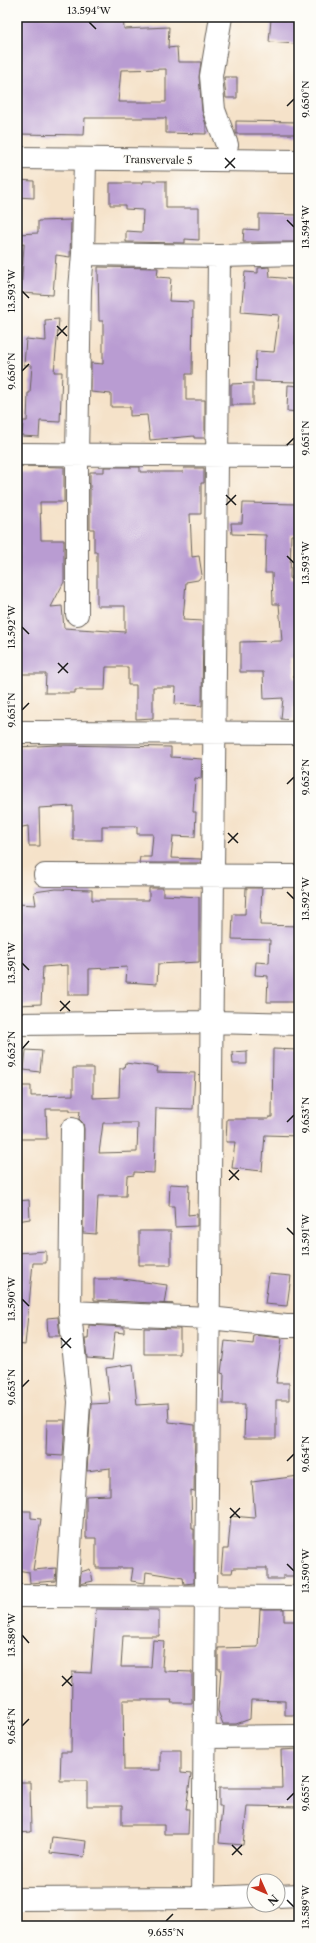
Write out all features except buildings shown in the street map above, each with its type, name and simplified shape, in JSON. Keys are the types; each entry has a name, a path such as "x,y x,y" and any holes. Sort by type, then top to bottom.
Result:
{"street":[{"path":"221,17 211,76 214,110 227,145"},
{"name":"Transvervale 5","path":"17,146 299,146"},
{"name":"Transvervale 5","path":"17,158 299,161"},
{"path":"77,614 77,455 80,289 83,254 85,159"},
{"path":"83,254 219,256 299,254"},
{"path":"203,1898 219,256"},
{"path":"17,454 299,456"},
{"path":"17,732 299,733"},
{"path":"45,875 299,876"},
{"path":"17,1024 212,1022 299,1024"},
{"path":"68,1596 79,1402 70,1312 72,1128"},
{"path":"70,1312 209,1318 299,1326"},
{"path":"17,1596 299,1597"},
{"path":"205,1737 299,1736"},
{"path":"286,1896 299,1895"},
{"path":"17,1899 246,1896"}]}
